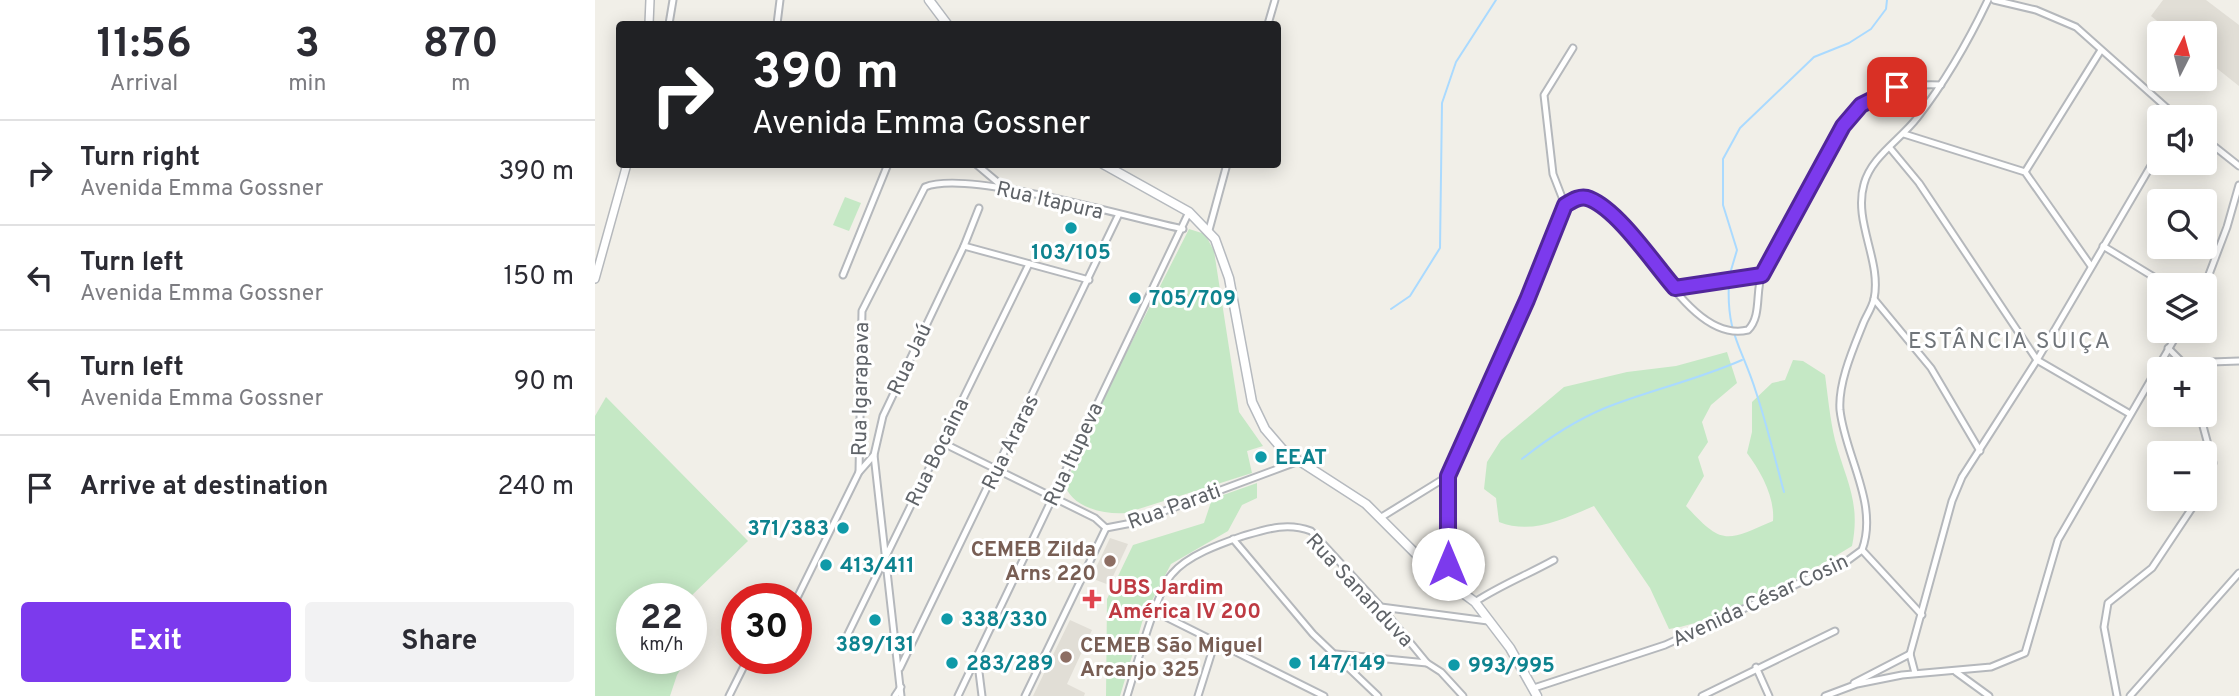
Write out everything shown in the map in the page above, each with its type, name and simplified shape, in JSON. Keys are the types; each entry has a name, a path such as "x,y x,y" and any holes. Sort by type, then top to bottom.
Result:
{"main road":[{"path":"929,0 945,21"},
{"path":"1110,168 1189,212 1209,230 1218,245 1229,278 1255,413 1265,429 1284,451 1366,504 1433,571 1475,602 1492,622 1536,692"}],"street":[{"path":"649,21 650,0"},
{"path":"670,21 673,0"},
{"path":"778,21 779,0"},
{"path":"1269,21 1275,0"},
{"path":"1448,581 1448,476 1527,300 1565,205 1576,197 1590,198 1613,216 1689,307 1708,321 1743,332 1754,324 1762,275 1823,159 1854,112 1897,87 1941,85 1988,0"},
{"path":"1994,0 2062,19 2076,27 2163,105"},
{"path":"1565,205 1553,174 1544,95 1573,48"},
{"path":"2025,172 2101,50"},
{"name":"Avenida César Cosin","path":"1536,692 1665,645 1847,561 1862,550 1867,526 1866,513 1846,442 1840,408 1843,382 1874,299 1861,198 1870,170 1904,134 1941,85"},
{"path":"1904,134 2025,172 2091,266"},
{"path":"1890,148 1919,183 2036,360 2130,414"},
{"path":"2217,149 2239,166"},
{"path":"595,279 626,168"},
{"path":"843,275 886,168"},
{"path":"981,168 1005,188"},
{"path":"1209,230 1226,168"},
{"path":"1915,673 1910,654 1923,615 1952,501 1962,477 2036,360 2147,172"},
{"name":"Rua Itapura","path":"920,193 933,184 947,183 1005,188 1183,229"},
{"path":"2210,273 2227,228 2239,184"},
{"name":"Rua Igarapava","path":"859,472 862,311 920,193"},
{"name":"Rua Jaú","path":"859,472 874,455 883,416 964,246 979,208"},
{"name":"Rua Itupeva","path":"957,696 1189,212"},
{"name":"Rua Araras","path":"900,668 1118,216"},
{"path":"964,246 1089,280"},
{"path":"2103,246 2147,273"},
{"name":"Rua Bocaina","path":"845,640 888,557 941,442 1029,264"},
{"path":"1675,288 1762,275"},
{"path":"1874,299 1931,368 1980,451"},
{"path":"2163,357 2171,343"},
{"path":"2168,348 2174,357"},
{"path":"2217,363 2239,361"},
{"path":"1845,688 1915,673 1956,672 1991,667 2025,653 2058,540 2147,384"},
{"name":"Rua Parati","path":"941,442 1053,496 1095,518 1107,528 1132,523 1299,461"},
{"name":"Rua Igarapava","path":"874,455 888,557 901,696"},
{"path":"804,583 859,472"},
{"path":"1380,518 1448,476"},
{"path":"2117,696 2104,627 2108,603 2153,568 2190,511"},
{"name":"Rua Sananduva","path":"1127,696 1170,575 1186,561 1233,539 1281,526 1296,525 1311,531 1381,607 1427,663 1441,672 1462,696"},
{"path":"1025,696 1107,528"},
{"path":"1233,539 1313,634 1378,696"},
{"path":"1862,550 1923,615"},
{"path":"1475,602 1503,583 1526,576 1554,560"},
{"path":"2130,696 2239,573"},
{"path":"1381,607 1492,622"},
{"path":"1156,612 1324,696"},
{"path":"1702,696 1756,667 1835,631"},
{"path":"1198,696 1215,642"},
{"path":"1336,654 1427,663"},
{"path":"1825,696 1910,654"},
{"path":"977,656 982,696"},
{"path":"1896,661 1902,675"},
{"path":"1756,667 1769,696"},
{"path":"1956,672 1989,696"},
{"path":"729,696 740,674"},
{"path":"895,696 901,687"}],"shaded area":[{"path":"2163,0 2206,0 2239,25 2239,86 2217,69 2217,21 2157,21 2151,16"},
{"name":"CEMEB Zilda Arns 220","path":"1110,538 1128,544 1109,585 1091,578"},
{"name":"CEMEB São Miguel Arcanjo 325","path":"1070,620 1092,630 1067,684 1085,693 1084,696 1033,696"}],"green space":[{"path":"845,197 861,203 849,231 833,225"},
{"path":"1189,229 1205,234 1214,251 1239,412 1263,446 1247,451 1252,473 1126,513 1109,513 1091,508 1075,499 1065,485 1109,387"},
{"path":"1727,352 1737,383 1711,405 1702,422 1708,442 1698,457 1704,476 1686,506 1708,528 1725,536 1744,533 1773,521 1772,503 1766,485 1747,453 1752,432 1752,402 1772,383 1785,380 1793,360 1803,361 1825,375 1835,440 1853,504 1855,517 1852,546 1738,607 1669,629 1650,588 1594,506 1547,524 1523,527 1499,522 1496,498 1484,489 1487,462 1501,440 1564,387 1627,372 1676,366"},
{"path":"606,397 748,541 705,583 616,583 616,674 678,674 670,696 595,696 595,416"},
{"path":"1257,483 1257,498 1242,505 1228,531 1171,564 1144,616 1120,696 1106,696 1107,599 1133,545 1204,523 1212,499"}],"waterway":[{"path":"1391,309 1410,296 1440,248 1442,103 1456,62 1496,0"},
{"path":"1729,277 1737,250 1723,205 1723,159 1740,128 1814,57 1849,43 1871,29 1886,9 1887,0"},
{"path":"1729,282 1730,315 1736,340 1760,404 1784,492"},
{"path":"1522,459 1561,431 1594,413 1742,360"}],"place":[{"name":"103/105","path":"1071,228"},
{"name":"705/709","path":"1135,298"},
{"name":"EEAT","path":"1261,457"},
{"name":"371/383","path":"843,528"},
{"name":"CEMEB Zilda Arns 220","path":"1110,561"},
{"name":"413/411","path":"826,565"},
{"name":"UBS Jardim América IV 200","path":"1092,599"},
{"name":"338/330","path":"947,619"},
{"name":"389/131","path":"875,620"},
{"name":"CEMEB São Miguel Arcanjo 325","path":"1066,657"},
{"name":"283/289","path":"952,663"},
{"name":"147/149","path":"1295,663"},
{"name":"993/995","path":"1454,665"}],"district":[{"name":"ESTÂNCIA SUIÇA","path":"2010,340"}],"route":[{"path":"1448,564 1448,476 1527,300 1565,205 1576,197 1590,198 1613,216 1675,288 1762,275 1843,126 1861,105 1897,87"}]}
